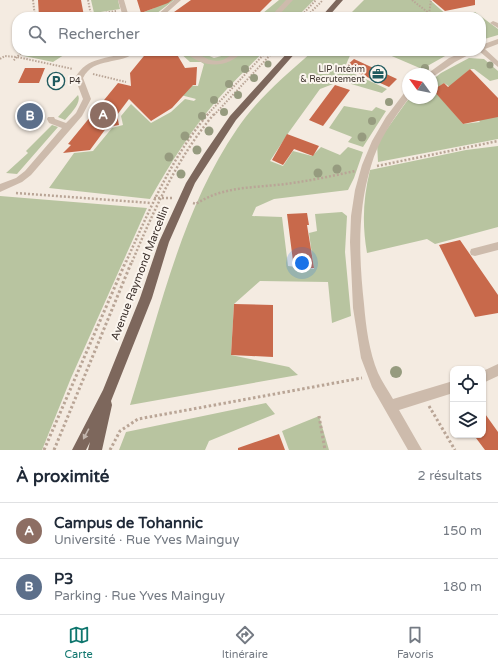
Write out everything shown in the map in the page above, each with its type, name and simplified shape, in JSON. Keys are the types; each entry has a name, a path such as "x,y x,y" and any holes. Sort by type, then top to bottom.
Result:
{"main road":[{"path":"329,12 340,0"},
{"name":"Avenue Raymond Marcellin","path":"79,450 108,394 146,298 164,242 191,183 206,156 233,118 289,56"},
{"name":"Avenue Raymond Marcellin","path":"95,450 108,394"}],"street":[{"path":"121,0 124,12"},
{"path":"164,12 178,0"},
{"path":"278,12 290,0"},
{"path":"486,46 498,41"},
{"path":"486,53 498,65"},
{"path":"98,56 100,61"},
{"path":"0,188 23,177 68,127 86,102 86,94 79,78 82,71 90,65 100,61 123,56"},
{"path":"196,56 206,62 214,64 228,60 233,56"},
{"path":"438,69 461,56"},
{"path":"402,101 387,120 372,147 362,178 354,223 354,261 360,324 373,376 415,450"},
{"path":"51,118 52,121 68,127"},
{"path":"475,252 498,246"},
{"path":"486,376 498,370"},
{"path":"390,406 450,388"}],"path":[{"path":"33,0 35,12"},
{"path":"88,0 90,12"},
{"path":"305,12 316,0"},
{"path":"311,12 323,0"},
{"path":"412,0 427,12"},
{"path":"429,12 431,0"},
{"path":"107,12 123,9"},
{"path":"0,60 5,56 17,57 126,82"},
{"path":"44,450 151,203 187,142 202,121 222,97 262,56"},
{"path":"54,450 77,391 160,198 189,147 204,126 269,56"},
{"path":"13,61 17,57"},
{"path":"376,167 498,141"},
{"path":"196,204 205,197 234,188 275,186 354,171"},
{"path":"15,193 151,203"},
{"path":"154,198 160,198"},
{"path":"110,450 114,437 124,427 138,420 373,376"},
{"path":"423,396 455,450"},
{"path":"319,416 325,450"}],"green space":[{"path":"91,0 118,0 120,9 94,12"},
{"path":"163,0 174,0 158,12 144,12 154,8 157,2"},
{"path":"279,0 314,0 302,12 264,12"},
{"path":"364,0 430,0 443,12 352,12"},
{"path":"486,20 498,29 498,35 486,39"},
{"path":"24,56 62,56 53,62"},
{"path":"183,56 209,56 214,58 221,56 259,56 207,111 173,160 150,199 49,188 74,153 93,151 112,128 123,125 121,116 131,104 151,123 171,112 185,99 194,101 196,99 177,94 183,85 198,86 204,64 201,62 190,62"},
{"path":"307,56 350,56 344,69 387,89 382,93 341,81 320,89 270,161 283,166 293,151 312,156 321,147 340,155 348,147 363,152 348,190 274,199 256,207 252,216 282,217 288,266 314,269 309,233 317,231 315,214 342,212 347,216 345,252 351,316 332,323 328,282 260,281 234,304 231,355 289,367 298,375 130,405 162,298 186,228 201,194 218,161 245,118 272,88"},
{"path":"392,56 445,56 424,68 420,68"},
{"path":"469,58 484,59 498,71 498,79 490,81 474,69 470,69 450,87 444,83 438,87 438,75"},
{"path":"78,95 79,98 77,105 65,120 58,117"},
{"path":"438,95 463,124 480,122 472,112 498,116 498,139 378,162 377,143 405,104 438,104"},
{"path":"344,106 372,111 376,107 386,111 363,147 348,142 352,137 329,128"},
{"path":"52,125 58,127 17,174 6,173 28,153 26,151"},
{"path":"498,146 498,227 435,244 427,239 367,253 364,232 364,212 370,170 466,150"},
{"path":"0,196 147,208 71,378 42,450 0,450"},
{"path":"266,403 275,414 209,441 205,450 119,450 126,432"},
{"path":"319,416 329,450 289,450 282,431"}],"building":[{"path":"38,0 81,0 83,12 39,12"},
{"path":"137,0 172,0 168,3 141,12"},
{"path":"191,0 272,0 260,12 174,12"},
{"path":"432,0 475,0 475,5 445,11"},
{"path":"144,56 178,56 185,68 197,67 196,85 193,85 172,108 151,121 129,99 117,115 119,125 107,127 90,150 63,153 71,145 68,144 118,83 131,86 130,73"},
{"path":"354,59 397,79 389,87 345,67"},
{"path":"25,68 45,68 39,83 18,83"},
{"path":"470,69 498,98 498,117 463,124 438,96 438,87 444,83 448,87"},
{"path":"335,85 350,90 323,126 309,120"},
{"path":"287,134 319,146 313,156 294,149 283,165 272,160"},
{"path":"307,213 309,225 307,225 314,268 294,269 287,214"},
{"path":"460,240 498,295 498,313 475,317 439,245"},
{"path":"234,304 273,305 273,357 231,355"},
{"path":"486,415 498,432 498,450 485,450 476,438 486,438"},
{"path":"279,434 285,450 238,450 238,448"}],"place":[{"name":"LIP Intérim & Recrutement","path":"378,74"},
{"name":"P4","path":"56,81"},
{"name":"Campus de Tohannic","path":"103,115"},
{"name":"P3","path":"30,116"}]}
